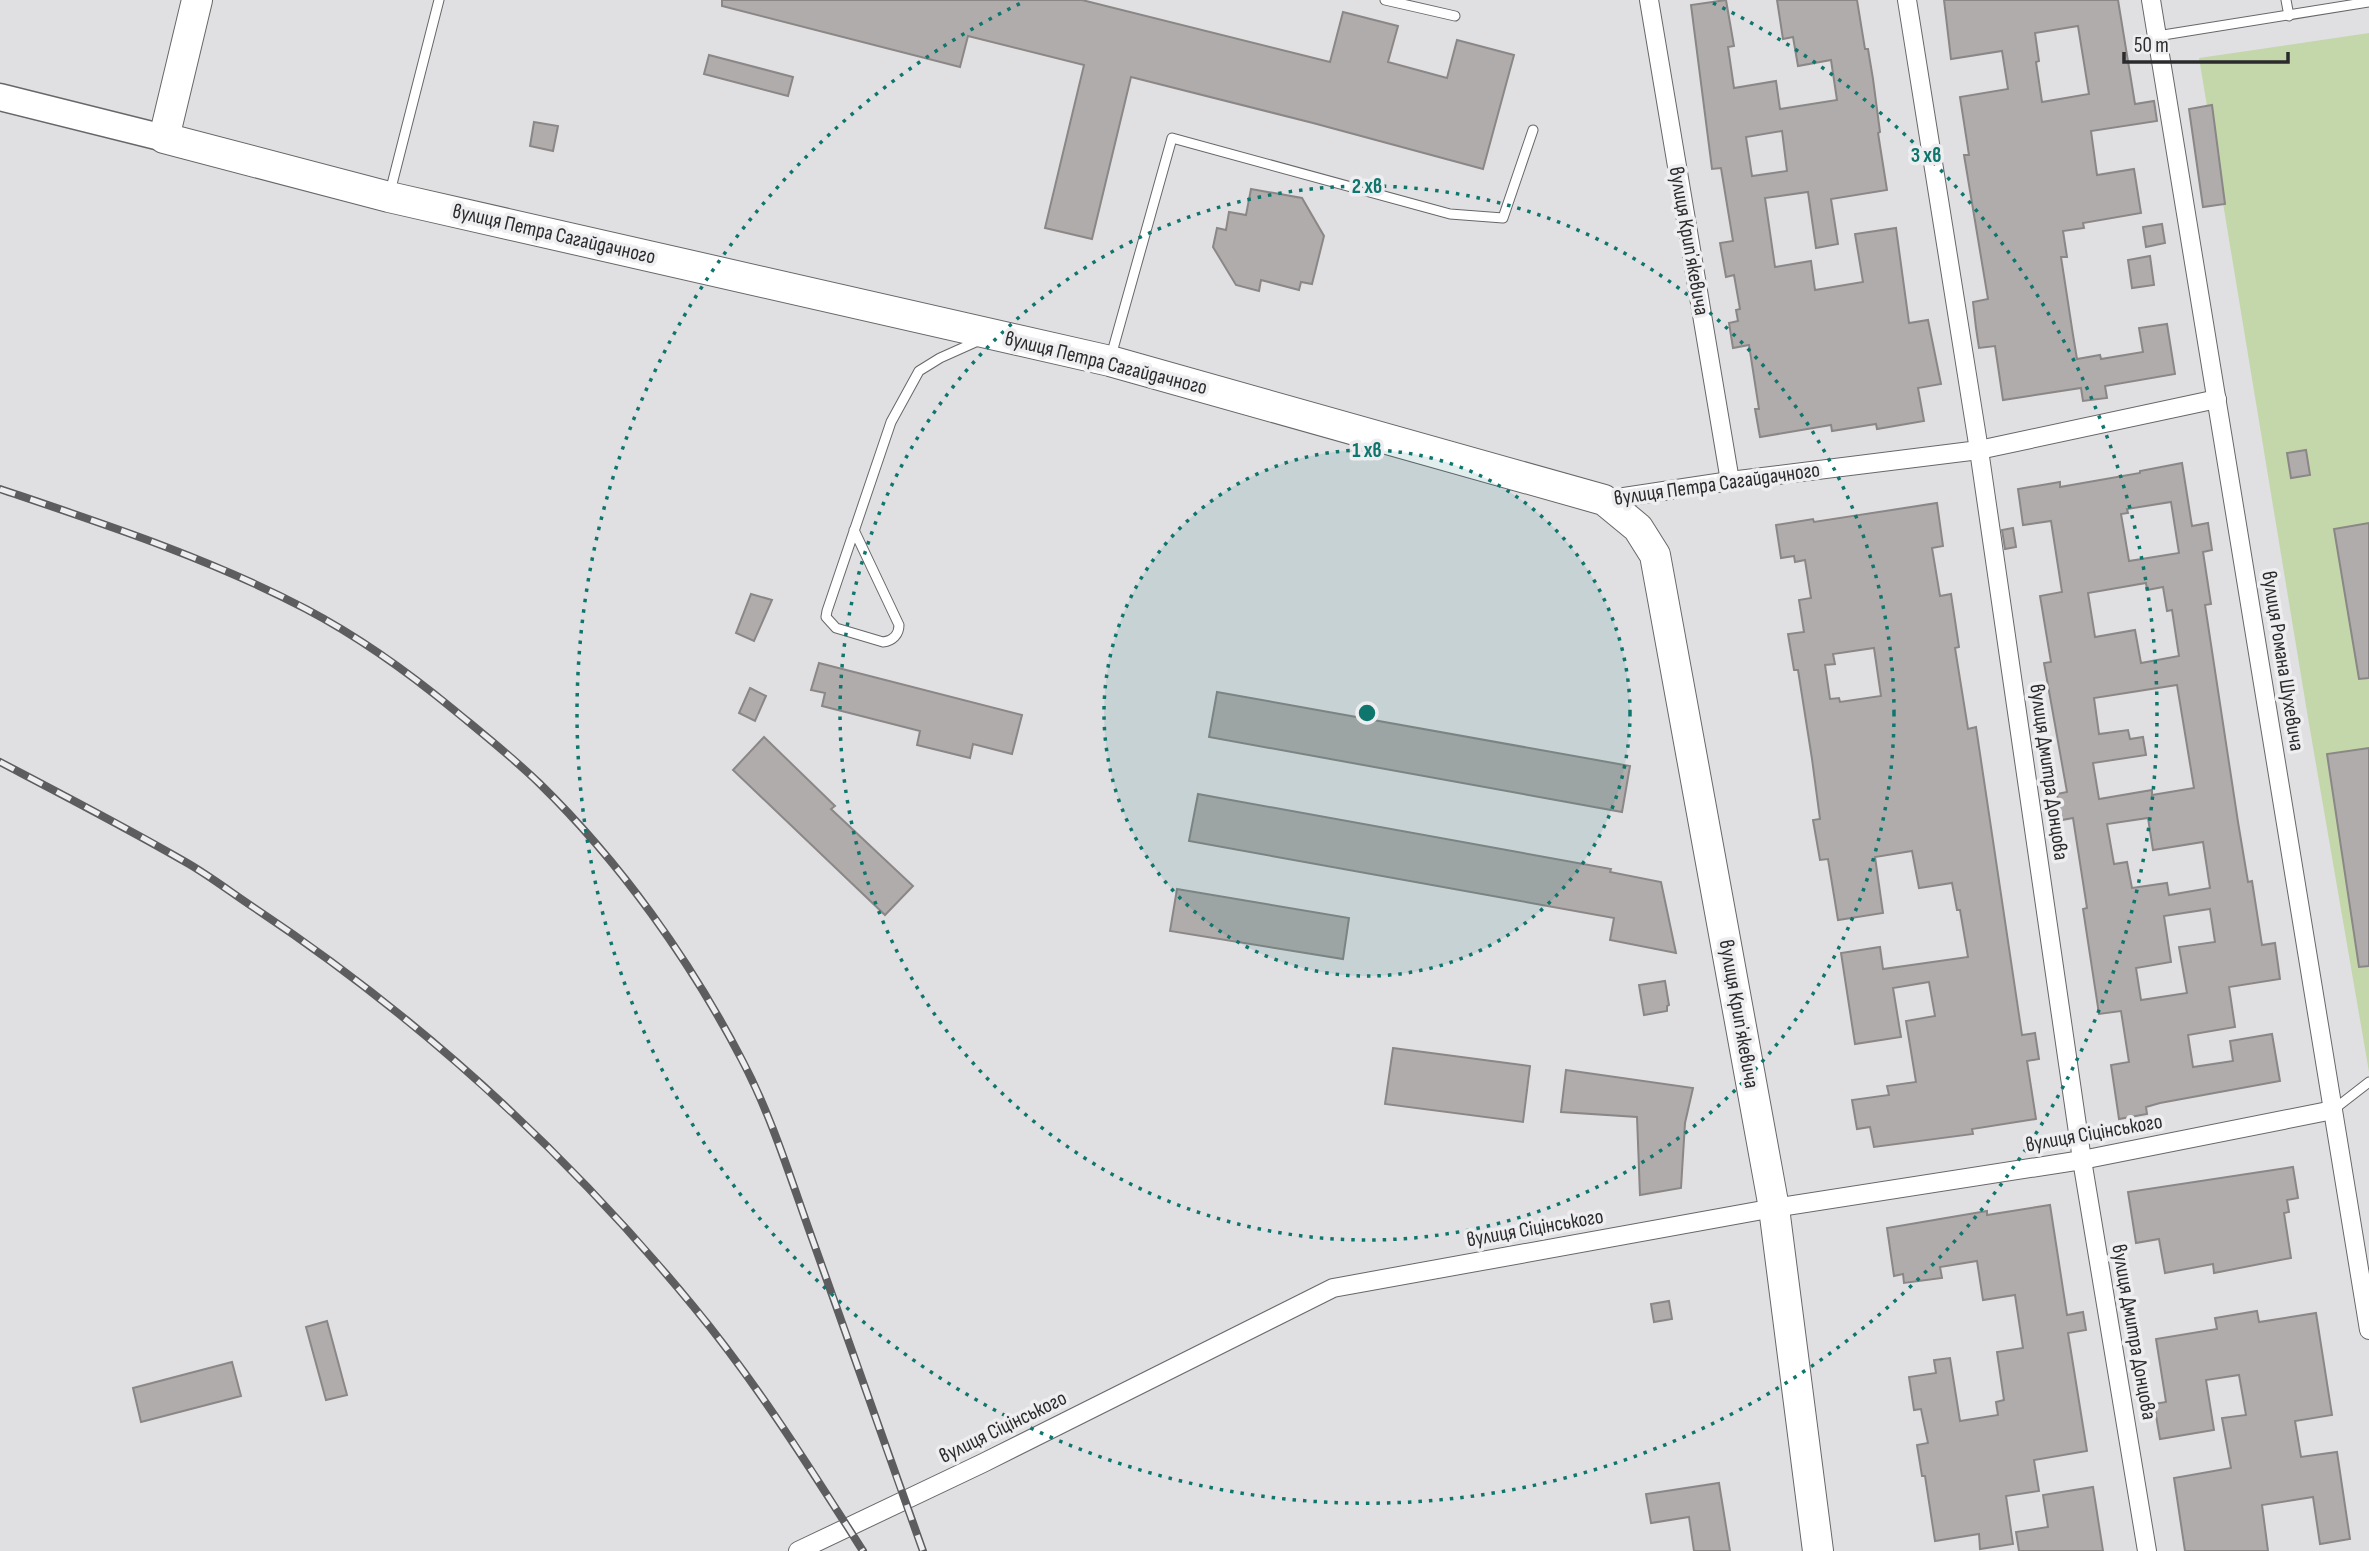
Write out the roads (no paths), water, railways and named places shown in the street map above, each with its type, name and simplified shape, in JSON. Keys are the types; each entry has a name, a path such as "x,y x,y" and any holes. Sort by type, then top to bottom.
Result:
{"main road":[{"path":"164,138 197,0"},
{"name":"вулиця Петра Сагайдачного","path":"0,97 389,197 1110,361 1604,500"},
{"name":"вулиця Крипʼякевича","path":"1604,500 1638,528 1655,555 1774,1208 1818,1551"}],"street":[{"name":"вулиця Крипʼякевича","path":"1649,0 1730,481"},
{"name":"вулиця Дмитра Донцова","path":"1907,0 1979,450 2082,1160 2147,1551"},
{"name":"вулиця Романа Шухевича","path":"2151,0 2369,1330"},
{"name":"вулиця Петра Сагайдачного","path":"1604,500 1730,481 1979,450 2217,399"},
{"name":"вулиця Сіцінського","path":"798,1551 984,1463 1334,1288 1774,1208 2082,1160 2333,1110"}],"lane":[{"path":"389,197 439,0"},
{"path":"1385,0 1455,16"},
{"path":"2286,0 2289,16"},
{"path":"2157,36 2369,2"},
{"path":"1110,361 1172,138 1450,214 1503,218 1533,130"},
{"path":"854,530 899,625 896,636 890,641 884,642 835,628 826,617 854,530 891,422 919,371 940,358 993,334"},
{"path":"2333,1110 2369,1082"}],"railway":[{"path":"0,489 194,558 269,591 345,631 419,682 497,746 539,783 598,846 676,949 722,1023 753,1082 780,1149 923,1551"},
{"path":"0,762 189,864 213,880 374,994 488,1090 594,1195 645,1249 693,1306 760,1395 863,1551"}]}
